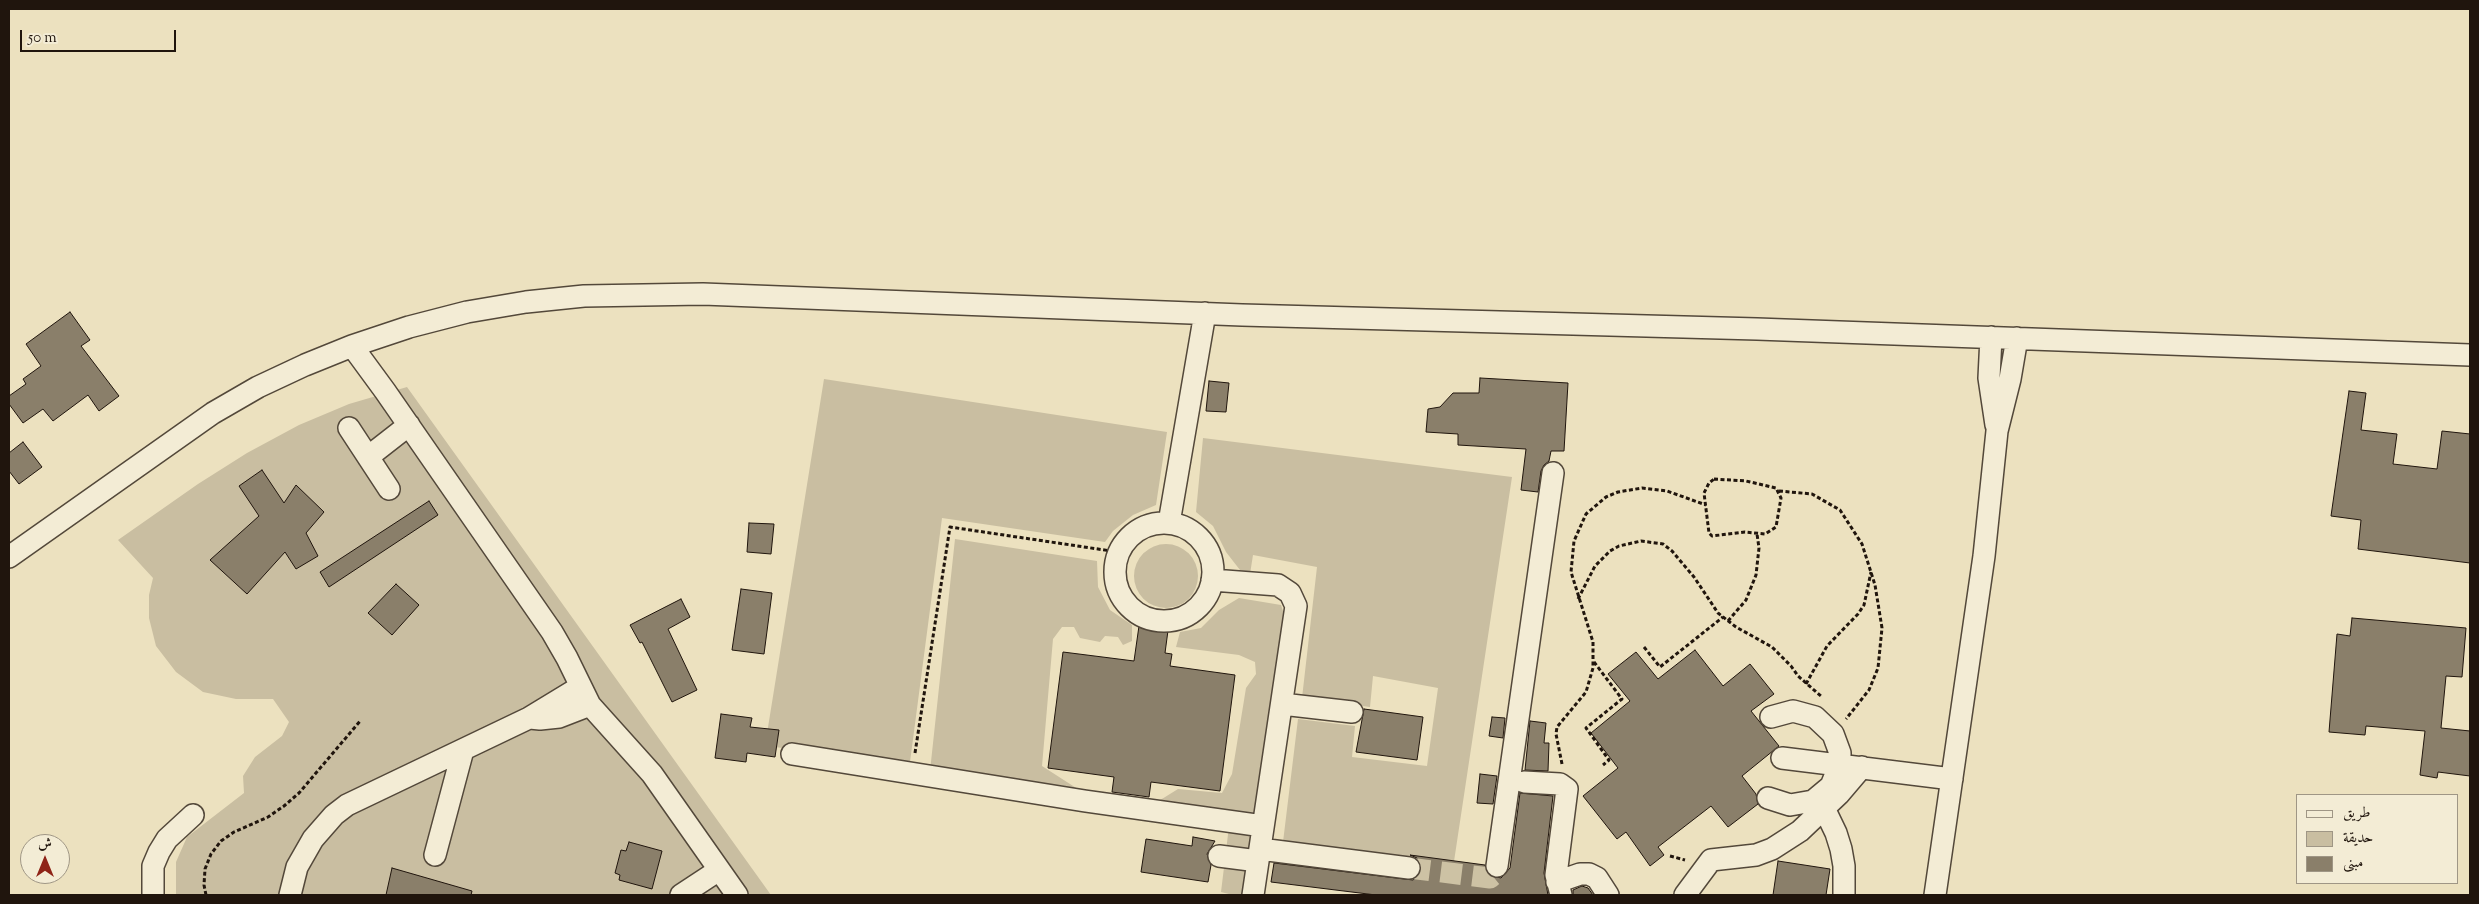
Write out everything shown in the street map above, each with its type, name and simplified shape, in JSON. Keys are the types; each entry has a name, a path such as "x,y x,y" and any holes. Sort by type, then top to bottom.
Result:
{"street":[{"path":"9,557 213,413 258,387 352,346 410,327 467,312 526,302 584,296 703,294 1205,313 1991,337 2470,355"},
{"path":"1170,523 1205,313"},
{"path":"1991,337 1989,378 1996,431"},
{"path":"1935,895 1984,556 1996,431 2010,379 2017,338"},
{"path":"352,346 552,632 570,663 585,696 652,774 737,895"},
{"path":"368,457 408,425"},
{"path":"349,428 389,489"},
{"path":"1497,866 1553,473"},
{"path":"1157,523 1170,523 1194,533 1203,542 1211,560 1212,580 1208,593 1201,605 1177,619 1164,621 1150,619 1137,613 1127,604 1119,593 1115,580 1115,566 1118,552 1134,533 1157,523"},
{"path":"1212,580 1278,584 1290,593 1296,606 1253,895"},
{"path":"290,895 297,867 312,839 334,815 362,796 529,718 559,717 585,696"},
{"path":"1282,704 1352,712"},
{"path":"1768,798 1790,805 1813,801 1831,786 1840,764 1840,753 1833,734 1824,724 1805,713 1788,712 1771,717"},
{"path":"435,855 463,750"},
{"path":"792,754 1086,801 1263,826"},
{"path":"1782,758 1952,779"},
{"path":"1685,895 1711,860 1756,855 1772,849 1800,831 1862,767"},
{"path":"1524,782 1560,784 1567,789 1556,869 1559,889 1580,874 1589,874 1598,878 1608,895"},
{"path":"1824,808 1836,833 1841,849 1844,866 1844,895"},
{"path":"153,895 153,866 159,852 168,839 193,815"},
{"path":"1219,856 1259,855 1409,868"},
{"path":"681,895 719,870"}],"path":[{"path":"1779,491 1781,510 1776,527 1769,532 1757,534 1745,532 1712,536 1709,533 1706,487 1714,479 1746,481 1772,487 1779,491 1812,494 1840,510 1856,532 1871,571 1881,614 1882,642 1878,668 1869,690 1833,734"},
{"path":"1567,789 1556,734 1557,727 1586,692 1594,662 1593,642 1571,572 1572,548 1580,526 1595,505 1618,492 1642,488 1667,491 1706,505"},
{"path":"912,773 950,527 1118,552"},
{"path":"1728,622 1746,600 1754,581 1759,561 1757,534"},
{"path":"1578,599 1595,566 1610,551 1630,543 1652,541 1663,544 1682,561 1728,622 1772,647 1826,703"},
{"path":"1806,684 1827,646 1854,619 1864,605 1871,571"},
{"path":"1644,647 1660,667 1723,617"},
{"path":"1594,662 1622,699 1586,728 1608,760 1602,765"},
{"path":"206,895 204,885 205,870 211,854 221,841 234,832 268,817 284,806 299,793 361,720"}],"green space":[{"path":"824,379 1167,432 1156,505 1133,515 1113,531 1105,542 942,518 910,762 765,746"},
{"path":"407,387 771,895 176,895 176,862 187,837 244,793 243,776 255,757 282,736 289,722 273,699 236,699 203,692 176,672 156,646 149,618 149,595 153,578 118,540 198,484 247,453 299,425 349,404"},
{"path":"1203,438 1512,477 1453,868 1283,842 1298,719 1355,726 1352,757 1427,766 1438,688 1373,676 1370,707 1302,698 1317,567 1253,555 1250,574 1240,570 1226,552 1213,526 1196,512"},
{"path":"955,539 1097,561 1098,587 1110,610 1132,625 1132,641 1123,645 1118,637 1105,636 1100,642 1080,638 1074,627 1062,627 1053,639 1042,766 1084,793 930,771"},
{"path":"1166,544 1184,550 1192,558 1198,576 1192,594 1184,602 1166,608 1148,602 1140,594 1134,576 1140,558 1148,550"},
{"path":"1239,598 1281,605 1289,629 1252,895 1233,895 1221,892 1230,818 1149,807 1178,789 1222,793 1232,774 1246,688 1256,674 1255,662 1239,655 1176,647 1180,632 1201,628 1219,610"}],"building":[{"path":"70,312 90,340 81,346 119,396 99,411 88,395 53,421 43,409 23,423 9,404 9,396 26,384 23,379 41,366 26,344"},
{"path":"1480,378 1568,383 1564,451 1551,451 1549,461 1541,471 1538,492 1521,490 1526,449 1458,445 1458,434 1426,432 1428,409 1440,407 1453,393 1479,393"},
{"path":"1209,381 1229,383 1226,412 1206,411"},
{"path":"2349,391 2366,393 2361,430 2397,434 2393,464 2437,469 2442,431 2470,434 2470,563 2358,549 2361,520 2331,516"},
{"path":"23,442 42,467 19,484 9,471 9,453"},
{"path":"262,470 284,503 296,485 324,512 306,533 318,556 296,569 285,552 247,594 210,560 259,516 239,486"},
{"path":"429,501 438,515 329,587 320,572"},
{"path":"749,523 774,524 771,554 747,552"},
{"path":"396,584 419,605 392,635 368,613"},
{"path":"741,589 772,593 764,654 732,650"},
{"path":"681,599 690,617 668,629 697,690 672,702 642,642 640,643 630,625"},
{"path":"2352,618 2466,628 2462,677 2446,676 2441,728 2470,731 2470,776 2438,772 2437,778 2420,775 2425,731 2366,726 2365,735 2329,732 2337,634 2350,636"},
{"path":"1140,619 1169,623 1165,653 1172,654 1170,666 1235,675 1220,791 1151,782 1149,797 1112,792 1114,777 1048,768 1063,652 1134,661"},
{"path":"1695,650 1723,686 1750,664 1774,694 1751,711 1779,746 1742,776 1756,794 1758,804 1728,827 1711,806 1658,847 1664,855 1650,866 1626,832 1617,839 1583,796 1618,768 1591,733 1630,701 1608,674 1636,652 1658,679"},
{"path":"1364,709 1423,717 1417,760 1356,752"},
{"path":"721,714 752,718 750,727 779,730 775,757 747,753 746,762 715,758"},
{"path":"1492,717 1505,718 1503,738 1489,736"},
{"path":"1530,721 1546,723 1544,743 1549,743 1548,771 1525,770"},
{"path":"1480,774 1497,776 1493,804 1477,803"},
{"path":"1520,793 1553,796 1544,873 1548,895 1376,895 1271,882 1274,863 1413,880 1419,875 1421,869 1417,858 1410,855 1485,865 1489,875 1501,878 1510,868"},
{"path":"1193,837 1215,841 1207,854 1211,865 1208,882 1141,872 1146,839 1192,846"},
{"path":"629,842 662,851 652,889 619,880 620,875 615,873 621,850 626,851"},
{"path":"1778,861 1830,869 1826,895 1773,895"},
{"path":"392,868 472,891 471,895 386,895"},
{"path":"1582,886 1588,888 1593,895 1573,895 1573,890"}],"tunnel":[{"path":"1409,868 1490,878 1495,874 1497,866"}]}
